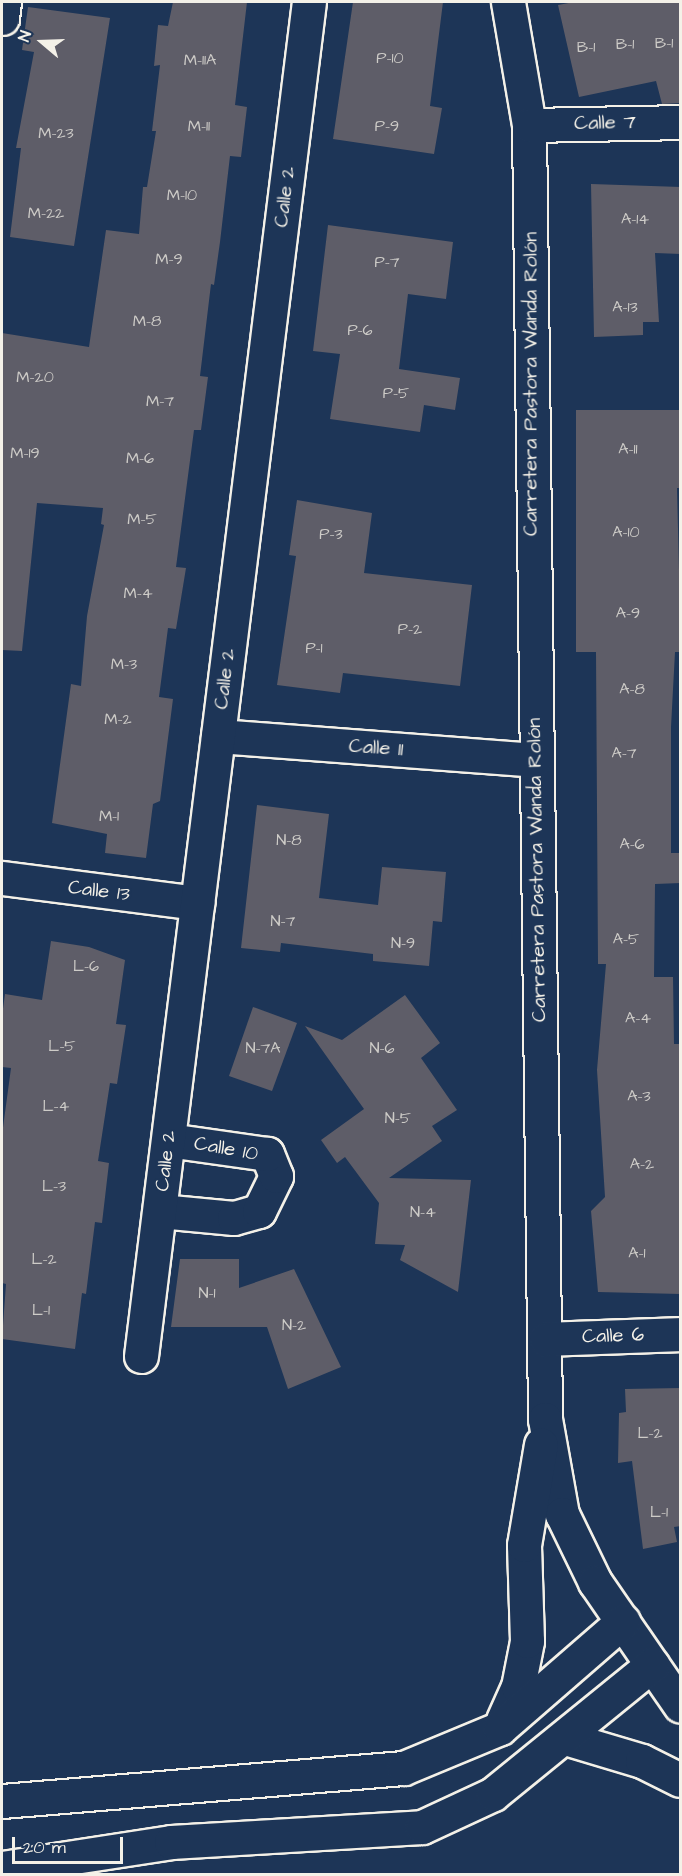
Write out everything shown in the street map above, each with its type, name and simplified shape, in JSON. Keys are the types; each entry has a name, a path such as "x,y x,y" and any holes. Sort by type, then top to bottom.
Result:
{"street":[{"path":"2,18 4,2"},
{"name":"Calle 2","path":"141,1356 309,2"},
{"name":"Carretera Pastora Wanda Rolón","path":"508,2 529,125 535,760 546,1339 545,1419 562,1514 595,1582 681,1705"},
{"name":"Calle 7","path":"529,125 681,122"},
{"name":"Calle 11","path":"218,736 535,760"},
{"name":"Calle 13","path":"2,878 197,903"},
{"name":"Calle 10","path":"160,1212 234,1218 259,1211 276,1176 267,1154 169,1140"},
{"name":"Calle 6","path":"546,1339 681,1334"},
{"path":"500,1728 518,1687 527,1641 524,1545 545,1419"},
{"path":"2,1801 404,1768 500,1728 623,1621"},
{"path":"2,1868 171,1842 422,1827 493,1794 565,1738 652,1665"},
{"path":"565,1738 642,1761 681,1780"}],"building":[{"path":"173,2 247,2 235,105 247,107 241,157 230,156 214,285 211,284 200,376 208,377 201,430 194,430 176,567 186,568 176,629 168,628 159,697 173,699 160,801 153,804 146,858 105,853 107,834 52,823 71,684 81,686 87,616 104,525 101,524 103,508 37,503 22,651 2,650 2,333 89,347 106,230 139,234 143,187 147,187 156,131 152,131 160,65 154,66 158,25 168,26"},
{"path":"353,2 443,2 430,106 442,108 434,154 333,139"},
{"path":"574,2 681,2 681,103 662,104 656,81 579,97 558,5"},
{"path":"28,7 110,18 74,246 10,237 21,148 16,148 34,52 22,50"},
{"path":"591,184 681,187 681,254 655,253 659,322 643,322 643,335 594,337"},
{"path":"328,225 453,242 446,299 408,294 399,369 460,378 455,410 424,405 420,432 330,419 340,354 313,351"},
{"path":"576,410 681,410 681,488 677,488 681,652 675,652 671,727 671,853 681,853 681,883 655,884 654,977 673,977 674,1044 681,1044 681,1294 598,1292 591,1211 605,1197 597,1070 606,964 598,964 596,652 576,652"},
{"path":"297,500 372,513 364,573 472,585 460,686 343,673 340,693 277,685 296,556 289,555"},
{"path":"257,805 329,814 319,898 378,905 382,867 446,872 442,922 433,921 429,966 373,961 373,954 281,943 280,952 241,948"},
{"path":"51,941 89,947 125,960 116,1024 126,1025 117,1084 110,1083 98,1161 109,1163 102,1223 95,1222 86,1294 82,1293 75,1349 2,1339 6,1284 2,1283 2,1135 11,1068 2,1067 2,1016 5,994 42,1000"},
{"path":"405,995 440,1043 421,1058 457,1110 432,1126 442,1141 389,1178 471,1180 458,1292 400,1260 405,1245 375,1244 379,1203 345,1157 337,1163 321,1140 364,1109 305,1026 342,1040"},
{"path":"253,1007 297,1023 272,1091 229,1076"},
{"path":"180,1259 239,1259 239,1288 294,1269 341,1367 288,1389 267,1327 171,1327"},
{"path":"681,1388 681,1526 674,1527 677,1542 643,1549 632,1461 618,1463 619,1413 626,1412 625,1389"}]}
